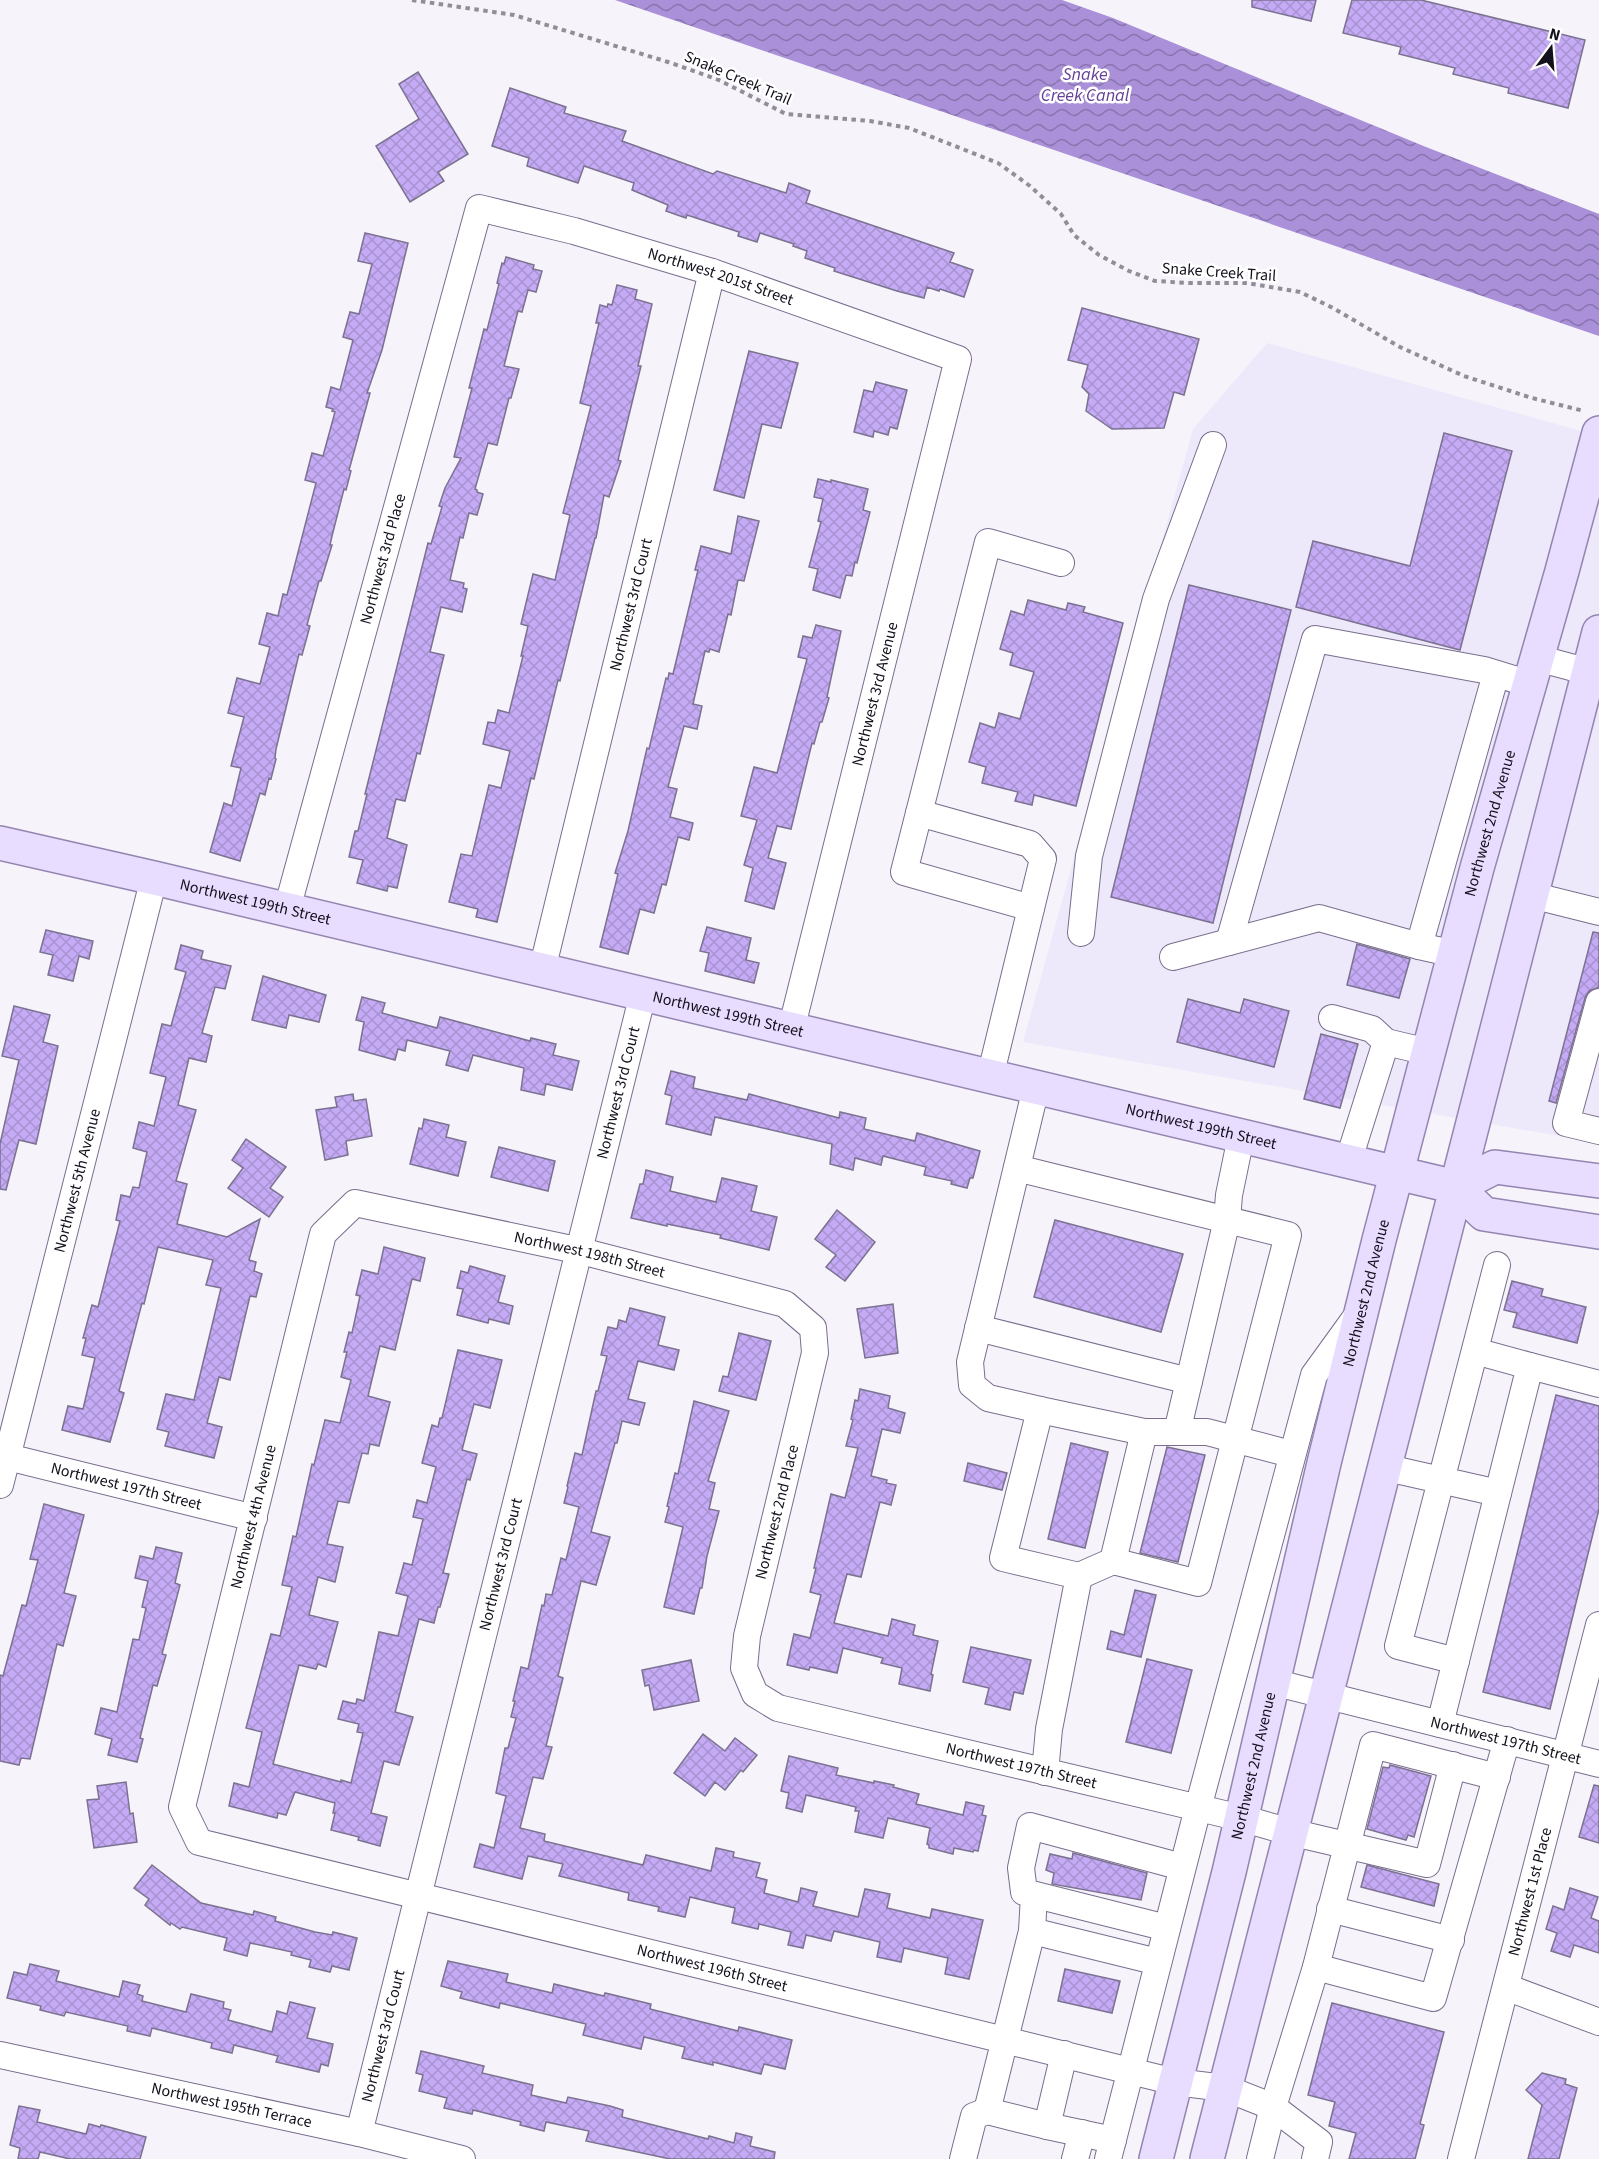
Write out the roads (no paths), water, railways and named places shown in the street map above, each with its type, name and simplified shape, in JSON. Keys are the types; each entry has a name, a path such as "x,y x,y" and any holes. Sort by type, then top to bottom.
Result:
{"main road":[{"name":"Northwest 2nd Avenue","path":"1156,2159 1241,1818 1321,1474 1397,1173 1477,868 1533,671 1595,423"},
{"path":"1207,2159 1531,895 1594,671 1599,632"},
{"name":"Northwest 199th Street","path":"0,843 1456,1187"},
{"path":"1456,1187 1495,1167 1599,1181"},
{"path":"1456,1187 1484,1214 1599,1232"}],"street":[{"name":"Northwest 201st Street","path":"479,208 574,231 712,272 958,359"},
{"name":"Northwest 3rd Place","path":"286,909 479,208"},
{"name":"Northwest 3rd Court","path":"542,970 712,272"},
{"name":"Northwest 3rd Avenue","path":"791,1030 958,359"},
{"path":"1081,933 1089,856 1156,599 1212,445"},
{"path":"1031,908 904,872 988,542 1061,562"},
{"path":"1229,942 1315,639 1496,674 1533,671 1594,671"},
{"path":"1419,946 1496,674"},
{"path":"919,813 1030,844 1043,859 990,1077"},
{"name":"Northwest 5th Avenue","path":"0,1485 4,1456 154,878"},
{"path":"1531,895 1599,912"},
{"path":"1173,957 1319,918 1455,954"},
{"name":"Northwest 3rd Court","path":"359,2133 581,1251 643,994"},
{"path":"1599,1002 1566,1124 1599,1131"},
{"path":"1332,1018 1372,1029 1386,1042 1428,1052"},
{"path":"1348,1162 1386,1042"},
{"path":"1036,1088 970,1362 972,1386 988,1398 1040,1410 1144,1431 1207,1432 1291,1454"},
{"path":"1178,1432 1227,1220 1229,1195 1241,1137"},
{"path":"1017,1168 1288,1235 1198,1583 1113,1561 1079,1576 1003,1557 1040,1410"},
{"name":"Northwest 198th Street","path":"354,1203 581,1251 785,1304 813,1328"},
{"name":"Northwest 4th Avenue","path":"199,1842 182,1807 323,1234 354,1203"},
{"path":"1456,1661 1398,1646 1497,1265"},
{"path":"963,2159 974,2116 987,2111 1082,2133 1110,2150 1182,1868 1314,1375 1364,1308"},
{"name":"Northwest 2nd Place","path":"755,1694 744,1668 747,1636 815,1353 813,1328"},
{"path":"978,1328 1189,1381"},
{"path":"1475,1351 1599,1384"},
{"path":"1440,1724 1530,1366"},
{"path":"1113,1561 1144,1431"},
{"name":"Northwest 197th Street","path":"4,1456 254,1518"},
{"path":"1383,1467 1498,1493"},
{"path":"1045,1772 1049,1729 1079,1576"},
{"name":"Northwest 1st Place","path":"1461,2159 1599,1625"},
{"name":"Northwest 197th Street","path":"1273,1682 1599,1764"},
{"name":"Northwest 197th Street","path":"755,1694 778,1708 1427,1864 1453,1765"},
{"path":"1316,1967 1433,1998 1507,1740"},
{"path":"1260,2159 1273,2107 1316,1967 1330,1909 1351,1847 1373,1745 1497,1777"},
{"path":"1351,1847 1382,1840 1418,1850 1438,1778 1434,1770 1388,1760 1383,1748"},
{"path":"1167,1928 1024,1892 1021,1868 1030,1826 1182,1868"},
{"name":"Northwest 196th Street","path":"199,1842 1175,2082 1225,2088 1273,2107 1319,2142 1315,2159"},
{"path":"987,2111 1032,1931 1034,1895"},
{"path":"1330,1909 1451,1940"},
{"path":"1032,1931 1158,1962"},
{"path":"1506,1987 1599,2022"},
{"path":"1047,2126 1064,2054"},
{"name":"Northwest 195th Terrace","path":"0,2055 359,2133 462,2159"},
{"path":"1075,2159 1082,2133"}],"water":[{"name":"Snake Creek Canal","path":"615,0 1062,0 1113,18 1426,147 1599,214 1599,336"}]}
